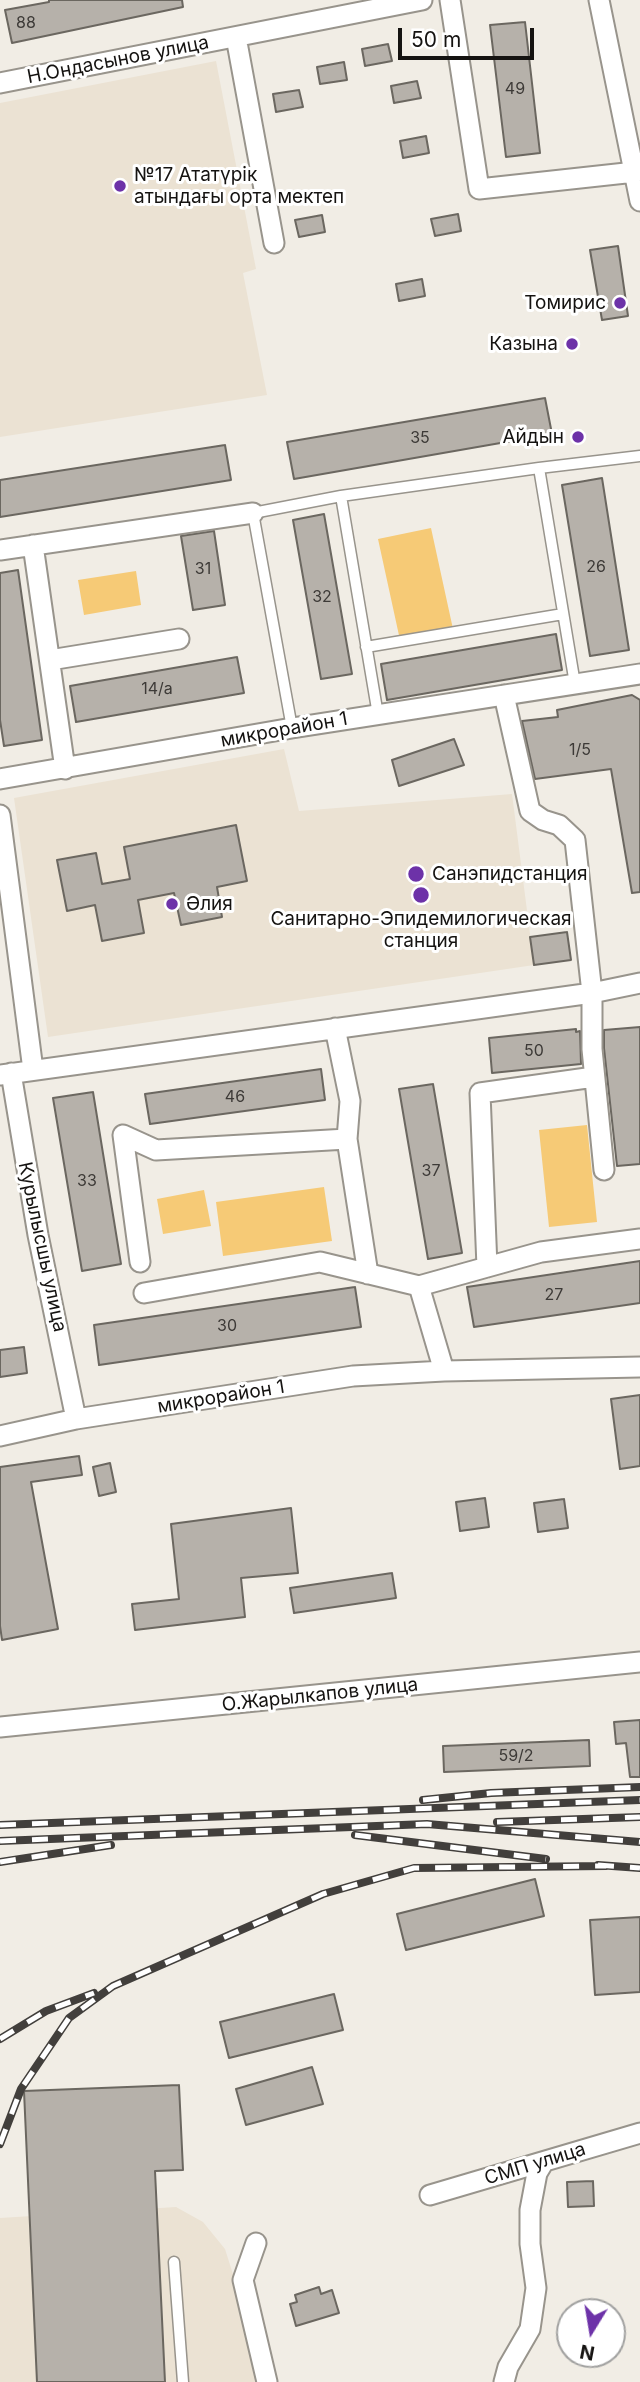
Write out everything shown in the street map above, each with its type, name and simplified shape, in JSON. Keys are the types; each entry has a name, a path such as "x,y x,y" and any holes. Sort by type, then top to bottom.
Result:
{"street":[{"name":"Н.Ондасынов улица","path":"0,83 422,0"},
{"path":"450,0 479,189 635,172"},
{"path":"599,0 640,201"},
{"name":"Н.Ондасынов улица","path":"236,37 274,243"},
{"path":"0,550 253,513"},
{"path":"33,545 65,769"},
{"path":"50,660 180,639"},
{"name":"микрорайон 1","path":"0,779 292,728 640,674"},
{"path":"504,695 530,811 543,820 559,825 575,841 592,993 592,1049 604,1170"},
{"path":"0,815 33,1070"},
{"path":"5,1074 592,993 640,983"},
{"path":"335,1028 350,1101 347,1139 368,1274"},
{"name":"Курылысшы улица","path":"5,1074 76,1419"},
{"path":"487,1267 480,1093 594,1077"},
{"path":"140,1262 123,1135 156,1150 347,1139"},
{"path":"144,1293 320,1262 419,1286 541,1252 640,1239"},
{"path":"419,1286 444,1371"},
{"name":"микрорайон 1","path":"0,1436 76,1419 353,1376 444,1371 640,1367"},
{"name":"О.Жарылкапов улица","path":"0,1727 640,1662"},
{"name":"СМП улица","path":"430,2195 640,2133"},
{"path":"504,2382 508,2367 530,2329 536,2288 530,2244 530,2210 537,2173 543,2163"},
{"path":"256,2243 243,2280 267,2382"}],"lane":[{"path":"292,728 253,513 341,496 640,456"},
{"path":"539,468 575,684"},
{"path":"341,496 378,715"},
{"path":"366,647 563,614"},
{"path":"174,2262 183,2382"}],"shaded area":[{"name":"№17 Ататүрік атындағы орта мектеп","path":"216,61 256,269 243,273 267,395 0,437 0,103"},
{"path":"431,528 453,629 400,640 378,539"},
{"path":"136,571 141,605 84,615 78,580"},
{"name":"Әлия","path":"284,749 299,811 512,794 534,965 48,1037 14,798"},
{"path":"587,1125 597,1222 549,1227 539,1130"},
{"path":"324,1187 332,1241 223,1256 216,1202"},
{"path":"204,1190 211,1226 163,1234 157,1199"},
{"path":"176,2207 203,2222 225,2249 237,2287 259,2382 0,2382 0,2218"}],"building":[{"path":"49,0 182,0 183,7 12,43 5,10"},
{"path":"525,22 540,153 506,157 490,25"},
{"path":"388,44 392,61 365,66 362,49"},
{"path":"344,62 347,80 320,84 317,67"},
{"path":"417,81 421,98 394,103 391,86"},
{"path":"299,90 303,107 276,112 273,94"},
{"path":"426,136 429,153 403,158 400,141"},
{"path":"458,214 461,231 435,236 431,219"},
{"path":"322,215 325,232 299,237 295,220"},
{"path":"618,246 628,316 602,320 590,250"},
{"path":"422,279 425,296 399,301 396,284"},
{"path":"545,398 552,434 294,479 287,442"},
{"path":"225,445 231,480 0,517 0,480"},
{"path":"602,478 629,650 590,656 562,485"},
{"path":"324,514 352,674 321,679 293,520"},
{"path":"214,531 225,605 193,610 181,536"},
{"path":"18,570 42,740 4,746 0,720 0,573"},
{"path":"556,634 562,670 387,700 381,664"},
{"path":"237,657 244,693 76,722 70,686"},
{"path":"632,695 640,700 640,892 632,893 611,769 535,779 522,721 558,717 557,710"},
{"path":"454,739 464,765 399,786 392,760"},
{"path":"236,825 247,881 217,887 222,917 181,925 174,893 138,900 144,933 102,941 95,905 67,911 57,860 96,853 102,884 130,879 124,847"},
{"path":"567,932 571,960 534,965 530,937"},
{"path":"640,1027 640,1164 617,1166 604,1030"},
{"path":"576,1029 576,1032 580,1031 581,1064 492,1073 489,1038"},
{"path":"321,1069 325,1100 150,1124 145,1094"},
{"path":"433,1084 462,1253 428,1259 399,1089"},
{"path":"93,1092 121,1264 82,1271 53,1098"},
{"path":"640,1261 640,1303 474,1327 467,1287"},
{"path":"355,1287 361,1327 99,1365 94,1325"},
{"path":"24,1347 27,1373 0,1377 0,1350"},
{"path":"640,1395 640,1466 620,1469 611,1399"},
{"path":"79,1456 82,1475 31,1482 58,1629 2,1640 0,1467"},
{"path":"110,1463 116,1492 99,1496 93,1467"},
{"path":"485,1498 489,1527 460,1531 456,1502"},
{"path":"564,1499 568,1528 538,1532 534,1503"},
{"path":"291,1508 298,1573 241,1578 245,1617 135,1630 132,1604 179,1599 171,1524"},
{"path":"392,1573 396,1598 294,1613 290,1588"},
{"path":"640,1720 640,1777 630,1777 626,1743 616,1744 614,1722"},
{"path":"589,1740 590,1766 444,1772 443,1746"},
{"path":"535,1879 544,1916 406,1950 397,1914"},
{"path":"640,1917 640,1992 595,1995 590,1920"},
{"path":"334,1994 343,2030 229,2058 220,2022"},
{"path":"312,2067 323,2104 246,2125 236,2089"},
{"path":"179,2085 183,2170 155,2171 165,2382 37,2382 24,2091"},
{"path":"593,2181 594,2206 568,2207 567,2182"},
{"path":"319,2287 321,2294 332,2290 339,2313 296,2326 290,2304 297,2302 295,2295"}],"railway":[{"path":"423,1800 491,1793 640,1787"},
{"path":"0,1825 640,1800"},
{"path":"497,1822 640,1817"},
{"path":"0,1841 427,1824 640,1842"},
{"path":"355,1835 546,1859"},
{"path":"0,1862 111,1845"},
{"path":"598,1865 640,1868"},
{"path":"0,2144 21,2089 69,2018 113,1986 323,1894 414,1868 606,1866"},
{"path":"0,2039 46,2011 94,1993"}],"place":[{"name":"№17 Ататүрік атындағы орта мектеп","path":"120,186"},
{"name":"Томирис","path":"620,303"},
{"name":"Казына","path":"572,344"},
{"name":"Айдын","path":"578,437"},
{"name":"Санэпидстанция","path":"416,874"},
{"name":"Санитарно-Эпидемилогическая станция","path":"421,895"},
{"name":"Әлия","path":"172,904"}]}
